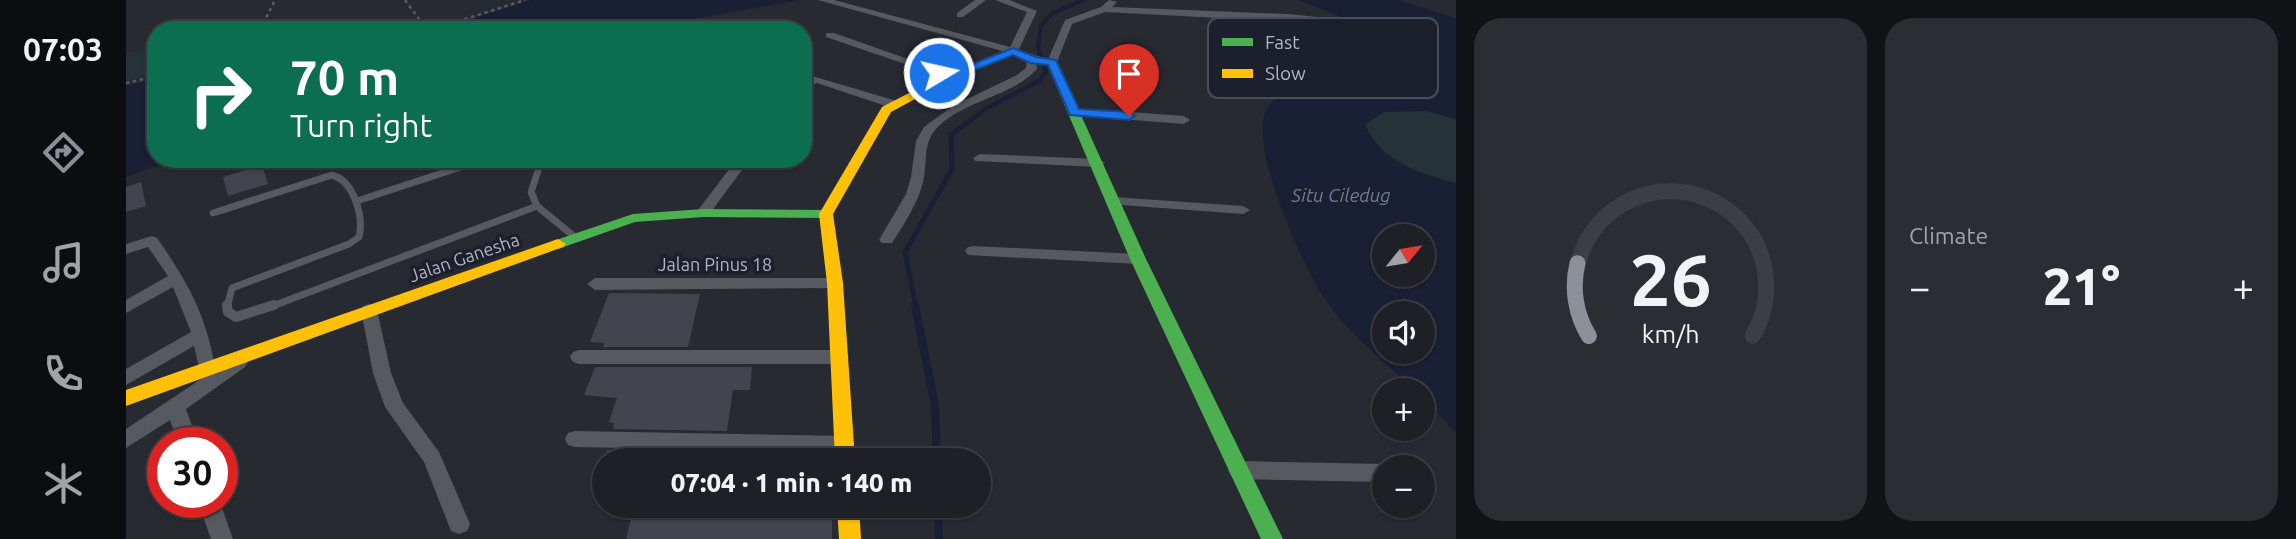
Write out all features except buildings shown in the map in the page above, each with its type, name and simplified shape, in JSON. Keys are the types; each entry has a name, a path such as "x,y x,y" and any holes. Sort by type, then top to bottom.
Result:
{"street":[{"path":"823,0 1041,61 1074,112 1138,259 1272,539"},
{"path":"960,15 981,0"},
{"path":"845,448 835,283 826,214 886,110 893,103 950,76 1013,51 1032,11 1000,0"},
{"path":"887,240 909,200 918,176 919,153 928,130 945,117 1021,77 1041,61 1068,22 1104,9 1114,0"},
{"path":"1104,9 1297,18"},
{"path":"830,35 950,76"},
{"path":"812,79 893,103"},
{"path":"1074,112 1184,120"},
{"path":"980,159 1098,163"},
{"path":"703,213 737,168"},
{"path":"1113,201 1243,210"},
{"name":"Jalan Ganesha","path":"126,398 206,367 250,354 648,214 826,214"},
{"path":"126,249 152,241 177,278 201,334 206,367"},
{"path":"973,251 1138,259"},
{"path":"126,307 177,278"},
{"name":"Jalan Pinus 18","path":"596,284 835,283"},
{"path":"369,310 382,373 395,407 432,458 459,524"},
{"path":"126,378 201,334"},
{"path":"126,440 250,354"},
{"path":"579,358 840,356"},
{"path":"175,407 182,427"},
{"path":"575,439 762,448"},
{"path":"1238,470 1372,473"},
{"path":"215,518 222,539"},
{"path":"849,518 850,539"}],"lane":[{"path":"357,201 458,168"},
{"path":"539,168 531,192 537,206 576,238"},
{"path":"213,214 332,175 339,177 357,201 362,227 359,237 337,250 232,288 226,302 228,312 236,317 246,316 537,206"}],"path":[{"path":"264,21 275,0"},
{"path":"405,0 422,21"},
{"path":"458,21 525,0"},
{"path":"126,83 147,78"}],"shaded area":[{"path":"147,50 147,76 126,80 126,53"},
{"path":"1426,111 1456,119 1456,183 1418,172 1376,147 1365,125 1384,112"}],"water":[{"path":"531,0 802,0 687,21 466,21"},
{"name":"Situ Ciledug","path":"1298,0 1398,0 1456,18 1456,119 1426,111 1384,112 1365,125 1392,158 1415,170 1456,183 1456,433 1435,411 1435,378 1401,378 1386,364 1435,364 1435,301 1372,301 1372,351 1355,335 1324,298 1290,231 1269,170 1263,142 1263,119 1270,104 1278,98 1438,98 1438,18 1344,18"},
{"path":"147,81 147,168 152,168 126,177 126,86"}],"waterway":[{"path":"955,132 987,108 1039,81 1046,72 1038,48 1041,25 1053,13 1084,0"},
{"path":"916,307 905,252 952,169 951,135 957,130"},
{"path":"915,305 935,405 937,448"},
{"path":"938,518 939,539"}],"traffic: fast":[{"path":"1020,54 1052,62 1138,259 1272,539"},
{"path":"558,244 633,218 703,213 826,214"}],"traffic: slow":[{"path":"844,448 835,283 826,214 886,110 950,76 1013,51 1020,54"},
{"path":"126,398 558,244"},
{"path":"849,518 850,539"}],"route":[{"path":"939,73 950,76 1013,51 1034,60 1052,62 1074,112 1129,116"}]}
